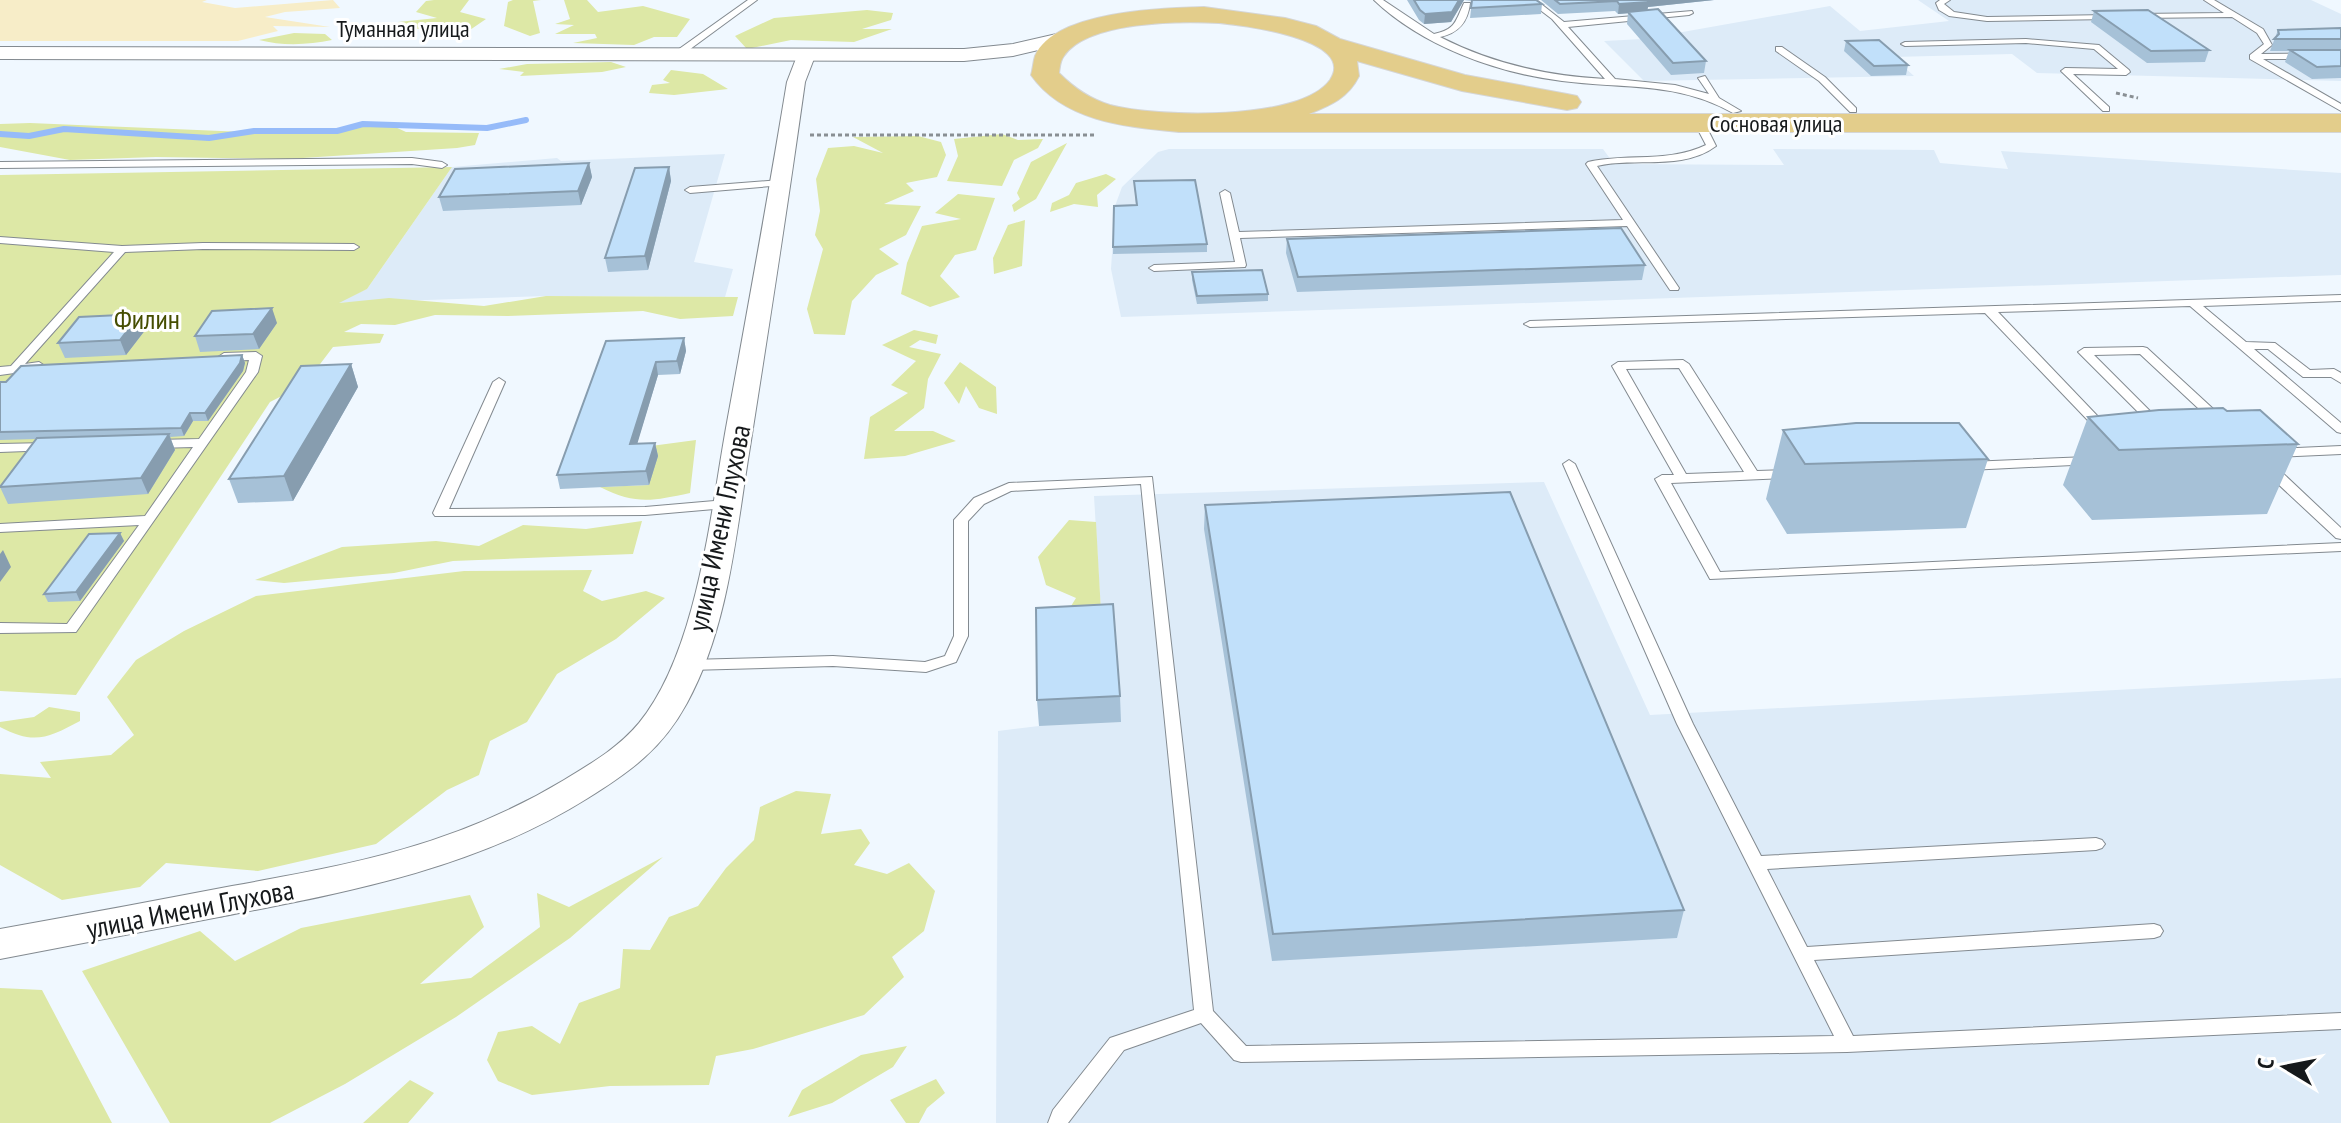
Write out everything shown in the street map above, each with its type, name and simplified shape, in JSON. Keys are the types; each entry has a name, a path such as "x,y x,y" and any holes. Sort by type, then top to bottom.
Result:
{"main road":[{"path":"1215,0 1162,16 1113,23 1074,36 1052,50 1044,67 1045,75 1060,92 1085,106 1121,116 1165,122 1211,123 1294,111 1330,94 1346,74 1346,64 1341,54 1323,41 1291,0"},
{"name":"Сосновая улица","path":"1162,16 1247,18 1285,25 1323,41 1432,76 1495,90 1614,107 1726,104 1853,110 2341,108"},
{"name":"Сосновая улица","path":"1211,123 2341,123"}],"street":[{"name":"Туманная улица","path":"0,53 964,55 1013,50 1074,36"},
{"name":"Туманная улица","path":"806,56 994,64 1010,67 1060,92"},
{"name":"улица Имени Глухова","path":"0,944 352,878 425,859 488,836 542,810 623,760 650,732 670,704 689,665 713,580 796,82 806,56"}],"lane":[{"path":"675,56 753,0"},
{"path":"1378,0 1399,18 1434,37 1511,68 1558,78 1688,88 1726,104"},
{"path":"1531,0 1563,25 1614,84"},
{"path":"1946,0 1940,3 1942,8 1952,14 1987,19 2233,15"},
{"path":"2208,0 2260,31 2268,45 2253,57"},
{"path":"1434,37 1454,33 1459,28 1467,5"},
{"path":"1563,25 1689,13"},
{"path":"1905,44 2026,41 2096,47 2126,72 2065,71 2106,109"},
{"path":"1779,49 1822,79 1853,110"},
{"path":"2253,57 2341,56"},
{"path":"2253,57 2341,108"},
{"path":"1702,78 1726,104"},
{"path":"1674,288 1591,164 1610,158 1696,157 1711,146 1700,124"},
{"path":"0,165 412,161 442,165"},
{"path":"690,190 780,183"},
{"path":"1154,268 1241,265 1225,193"},
{"path":"1234,235 1630,223"},
{"path":"0,240 122,249 354,247"},
{"path":"16,367 122,249"},
{"path":"1530,324 2341,298"},
{"path":"2193,303 2341,429"},
{"path":"1988,309 2112,438"},
{"path":"2244,346 2271,345 2307,374 2334,373 2341,379"},
{"path":"2169,436 2084,352 2143,350 2232,433"},
{"path":"0,628 71,629 252,372 256,356 211,358"},
{"path":"1682,478 1618,366 1683,364 1753,475"},
{"path":"0,371 46,366"},
{"path":"499,382 440,513 645,511 726,504"},
{"path":"139,444 200,443"},
{"path":"0,448 62,446"},
{"path":"2341,450 2254,454 2341,535"},
{"path":"1959,467 2101,461"},
{"path":"1569,464 1685,724 1847,1044"},
{"path":"1801,473 1662,479 1715,576 2341,547"},
{"path":"689,665 833,661 926,667 951,659 961,636 961,520 979,501 1009,487 1147,480 1204,1014 1241,1054 1847,1044 2341,1021"},
{"path":"0,528 149,520"},
{"path":"1755,863 2096,844"},
{"path":"1801,954 2154,931"},
{"path":"1058,1123 1060,1116 1117,1044 1204,1014"}],"shaded area":[{"path":"1918,0 2311,0 2341,14 2341,81 2037,73 2012,54 1893,57 1914,76 1644,81 1604,41 1643,39 1830,6 1860,31 1949,21"},
{"path":"1169,149 1603,149 1614,164 1784,165 1773,149 1934,150 1940,163 2008,169 2001,151 2341,173 2341,275 1121,317 1111,269 1115,206 1122,187 1158,152"},
{"path":"725,154 694,262 733,269 725,297 546,296 336,303 367,289 452,167 557,158 561,161"},
{"path":"1544,482 1650,715 2341,678 2341,1123 996,1123 998,731 1039,726 1037,633 1102,630 1094,496"}],"green space":[{"path":"469,0 460,12 486,19 467,32 403,28 398,22 437,18 416,12 426,1"},
{"path":"541,0 533,1 540,33 530,36 504,26 508,2"},
{"path":"564,0 587,0 598,12 643,6 690,19 677,37 654,37 634,45 573,43 597,38 595,34 555,34 574,25 555,24 570,19"},
{"path":"867,10 893,13 891,20 862,29 892,29 854,42 791,40 747,49 735,36 774,18"},
{"path":"294,33 325,34 332,40 295,44 259,40"},
{"path":"611,62 626,67 602,72 520,76 524,72 499,69 527,64"},
{"path":"671,70 703,74 728,89 674,95 649,93 652,85 670,83 663,80"},
{"path":"0,124 327,133 364,125 393,126 406,132 479,133 475,145 457,148 287,159 156,157 70,160 0,147"},
{"path":"1002,134 1018,140 1043,139 1038,148 1014,160 1002,186 947,181 958,156 954,139"},
{"path":"918,136 941,142 946,155 937,177 906,183 914,191 884,204 921,206 906,235 879,249 899,264 876,275 852,301 845,335 814,334 807,309 823,249 815,235 820,211 816,179 828,148 854,146 883,153 853,137"},
{"path":"1067,143 1036,199 1014,212 1012,205 1020,199 1017,193 1031,162"},
{"name":"Филин","path":"452,167 367,289 339,303 389,298 484,306 546,296 738,297 733,316 680,319 643,311 508,316 435,315 395,325 361,324 344,332 384,334 380,343 333,347 305,384 270,402 76,695 0,691 0,175"},
{"path":"1106,174 1116,179 1097,195 1098,207 1074,204 1050,212 1052,203 1069,195 1076,183"},
{"path":"958,194 995,198 976,250 955,255 940,276 960,297 930,307 901,294 907,263 922,226 961,219 935,213"},
{"path":"1025,220 1022,266 994,274 993,258 1008,225"},
{"path":"914,330 938,335 936,344 920,340 909,347 941,354 928,379 924,408 894,431 933,431 956,441 905,456 864,459 870,417 908,393 891,385 916,361 882,345"},
{"path":"960,362 996,387 997,414 979,408 966,386 959,404 944,383"},
{"path":"696,440 690,493 644,500 624,497 600,487 649,485 636,448"},
{"path":"1069,520 1096,522 1102,630 1055,632 1076,598 1046,585 1038,557"},
{"path":"642,521 633,554 453,561 394,573 284,583 255,580 342,547 436,541 479,546 523,525 586,529"},
{"path":"592,570 583,591 602,601 646,591 665,598 616,639 557,674 527,722 490,741 479,775 447,790 376,844 258,871 166,863 140,887 62,900 0,865 0,774 51,778 40,762 111,755 134,735 107,697 136,660 184,631 256,596 464,571"},
{"path":"49,707 80,712 80,721 41,737 22,736 0,727 0,722 34,717"},
{"path":"796,791 831,794 821,834 861,829 870,843 854,865 887,874 909,863 935,891 924,931 892,957 904,977 864,1015 753,1049 716,1056 709,1085 610,1086 532,1095 498,1081 487,1060 498,1032 532,1026 560,1044 579,1003 620,988 623,949 650,950 669,917 698,906 726,868 754,840 760,807"},
{"path":"663,857 570,938 456,1017 345,1084 270,1123 170,1123 82,971 200,931 235,961 301,928 470,895 484,927 420,984 471,978 540,927 537,893 569,907"},
{"path":"0,988 42,990 112,1123 0,1123"},
{"path":"907,1046 893,1067 832,1103 788,1117 802,1090 861,1055"},
{"path":"936,1079 945,1093 927,1108 919,1123 906,1123 890,1100"},
{"path":"410,1080 434,1093 408,1123 363,1123"}],"sand":[{"path":"0,0 207,0 202,2 235,8 333,0 340,8 285,12 265,17 330,27 273,26 278,31 238,41 0,41"}],"building":[{"path":"1414,0 1459,0 1452,12 1425,14"},
{"path":"1472,0 1536,0 1542,4 1471,8"},
{"path":"1555,0 1647,0 1649,2 1560,4"},
{"path":"1658,9 1706,61 1673,63 1628,12"},
{"path":"2148,10 2209,50 2151,51 2094,11"},
{"path":"2341,28 2341,39 2274,39 2279,34 2278,30"},
{"path":"1879,40 1908,65 1874,66 1846,41"},
{"path":"2290,50 2341,50 2341,66 2317,67"},
{"path":"589,163 578,191 439,197 455,169"},
{"path":"669,167 645,256 605,258 635,168"},
{"path":"1195,180 1207,244 1113,247 1114,206 1137,205 1134,181"},
{"path":"1621,228 1645,265 1298,277 1287,239"},
{"path":"1262,270 1268,294 1197,296 1192,272"},
{"path":"272,308 253,334 195,336 212,311"},
{"path":"140,314 120,340 58,343 79,317"},
{"path":"684,338 677,361 656,362 630,444 655,443 646,471 557,475 606,341"},
{"path":"242,355 240,363 205,413 190,413 181,428 0,432 0,382 6,382 21,366"},
{"path":"351,364 284,476 229,479 301,366"},
{"path":"2223,408 2227,411 2260,410 2298,444 2119,450 2088,417 2159,410"},
{"path":"1856,423 1959,423 1988,459 1805,464 1783,430"},
{"path":"169,434 141,478 0,487 37,438"},
{"path":"1510,492 1684,910 1273,934 1205,505"},
{"path":"120,533 76,592 44,594 89,534"},
{"path":"1113,604 1120,696 1037,700 1036,608"}],"waterway":[{"path":"0,134 29,136 64,129 209,138 254,131 337,131 363,124 487,128 526,120"}]}
